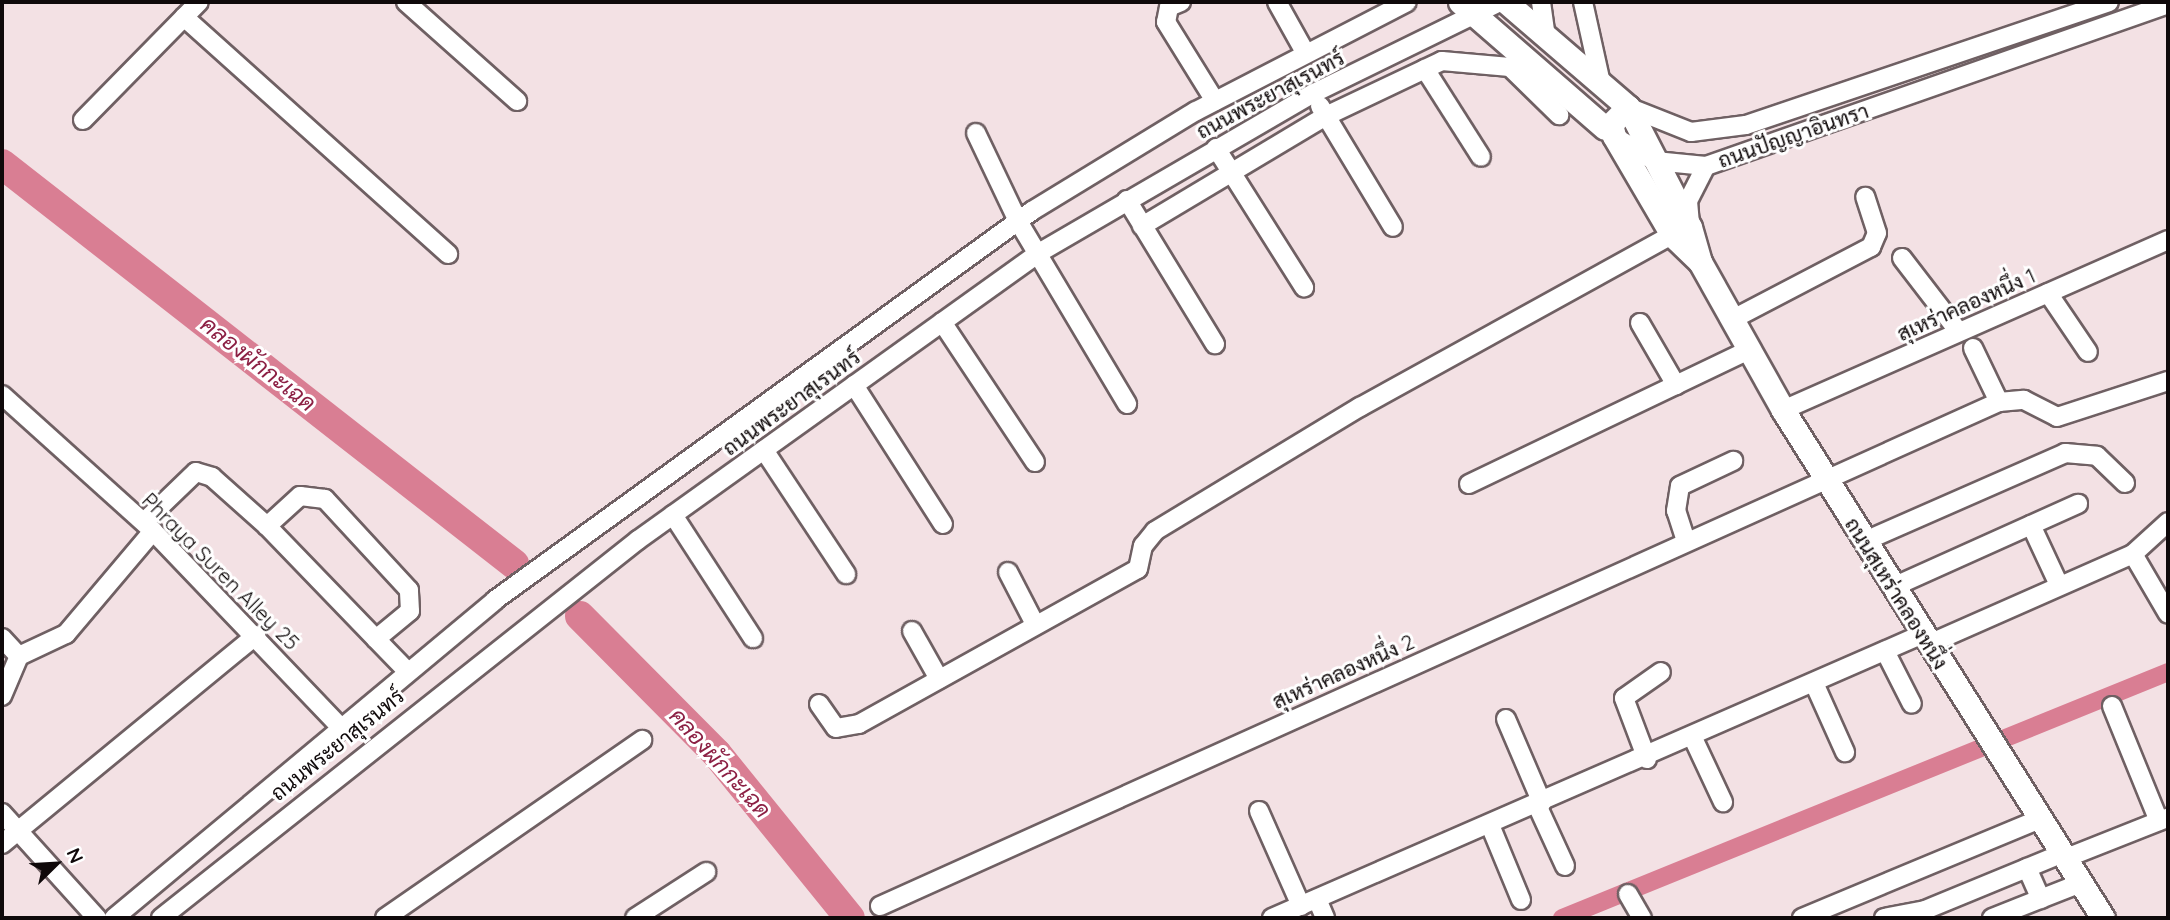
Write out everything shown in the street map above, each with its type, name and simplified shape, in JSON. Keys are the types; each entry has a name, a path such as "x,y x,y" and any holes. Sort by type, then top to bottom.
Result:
{"main road":[{"name":"ถนนปัญญาอินทรา","path":"1506,2 1628,107"},
{"name":"ถนนปัญญาอินทรา","path":"1466,10 1610,132"},
{"path":"1610,132 1611,124 1628,107"},
{"name":"ถนนสุเหร่าคลองหนึ่ง","path":"1628,107 1655,161 1681,231"},
{"name":"ถนนสุเหร่าคลองหนึ่ง","path":"1610,132 1681,231 1783,410 2103,918"}],"street":[{"path":"83,120 199,2"},
{"path":"406,2 517,101"},
{"path":"1181,2 1169,7 1166,22 1215,100"},
{"path":"1277,2 1306,52"},
{"name":"ถนนพระยาสุเรนทร์","path":"161,918 407,717 673,515 1037,254 1216,148 1466,10 1500,2"},
{"path":"1541,2 1546,38"},
{"path":"1583,2 1601,84"},
{"name":"ถนนปัญญาอินทรา","path":"1628,107 1691,132 1746,125 2109,2"},
{"name":"ถนนพระยาสุเรนทร์","path":"114,918 407,671 654,479 1018,221 1215,100 1402,3"},
{"name":"ถนนปัญญาอินทรา","path":"1610,132 1655,161 1706,166 2168,4"},
{"path":"184,17 448,254"},
{"path":"1142,226 1326,116 1425,69 1458,58 1510,67 1559,115"},
{"path":"1425,69 1481,157"},
{"path":"1314,93 1394,227"},
{"path":"975,132 1018,221 1127,404"},
{"path":"1216,148 1233,170 1304,287"},
{"path":"819,704 831,724 845,730 1138,569 1147,539 1165,524 1360,407 1681,231 1688,201 1706,166"},
{"path":"1733,320 1871,247 1878,233 1865,197"},
{"path":"1126,201 1215,344"},
{"name":"สุเหร่าคลองหนึ่ง 1","path":"1783,410 2168,240"},
{"path":"1902,258 1959,332"},
{"path":"2048,293 2088,352"},
{"path":"942,322 1035,462"},
{"path":"1640,323 1676,385"},
{"path":"1973,348 1999,402 2024,400 2057,417 2168,381"},
{"path":"1469,484 1749,350"},
{"path":"854,386 943,524"},
{"name":"Phraya Suren Alley 25","path":"2,395 148,526 256,635 341,728"},
{"name":"สุเหร่าคลองหนึ่ง 2","path":"880,906 1825,478 1999,402"},
{"path":"764,450 846,574"},
{"path":"1865,541 2065,453 2097,456 2125,483"},
{"path":"1686,541 1676,511 1680,486 1733,461"},
{"path":"2,696 19,656 66,634 148,526 196,472 212,477 267,526 407,671"},
{"path":"267,526 300,496 325,499 413,599 410,611 376,639"},
{"path":"1894,587 2078,504"},
{"path":"673,515 753,638"},
{"path":"1272,918 1647,758 1885,652 1926,639 2133,554 2168,522"},
{"path":"2031,525 2059,585"},
{"path":"2133,554 2168,614"},
{"path":"1008,572 1035,624"},
{"path":"912,631 939,679"},
{"path":"2,844 256,635"},
{"path":"2,638 19,656"},
{"path":"1885,652 1912,704"},
{"path":"1647,758 1624,698 1661,672"},
{"path":"1814,683 1844,752"},
{"path":"1884,918 1913,916 2027,868 2163,820 2112,706"},
{"path":"1506,719 1565,866"},
{"path":"1693,738 1723,802"},
{"path":"385,918 642,740"},
{"path":"1259,811 1309,902 1325,918"},
{"path":"2,813 97,918"},
{"path":"1802,918 2040,818"},
{"path":"1490,825 1521,900"},
{"path":"2027,868 2041,899"},
{"path":"635,918 706,872"},
{"path":"1992,918 2081,883"},
{"path":"1628,894 1642,918"}],"waterway":[{"name":"คลองผักกะเฉด","path":"2,164 514,564"},
{"name":"คลองผักกะเฉด","path":"580,616 717,754 850,918"},
{"path":"1562,918 2168,672"}]}
